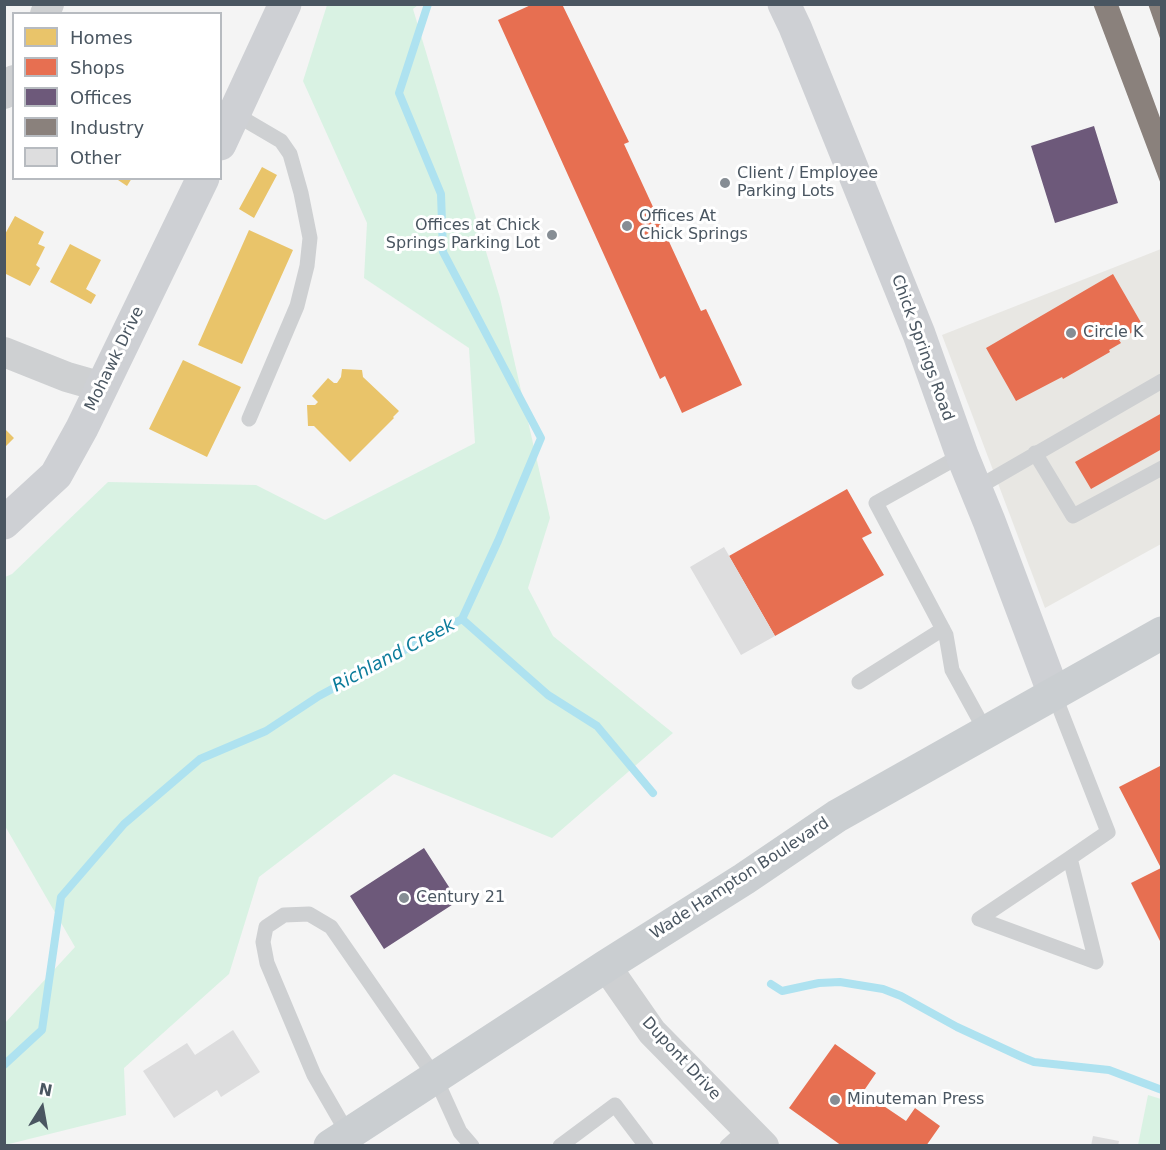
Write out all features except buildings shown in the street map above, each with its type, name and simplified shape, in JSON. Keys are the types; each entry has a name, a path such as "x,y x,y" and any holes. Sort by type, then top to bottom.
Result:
{"main road":[{"name":"Wade Hampton Boulevard","path":"339,1140 744,879 837,816 1161,633"}],"street":[{"path":"222,140 285,4"},
{"name":"Chick Springs Road","path":"784,4 919,334 962,455 1054,694"},
{"name":"Mohawk Drive","path":"4,523 56,475 102,387 202,180"},
{"path":"4,352 67,377 102,387"},
{"name":"Dupont Drive","path":"606,966 652,1032 746,1140"}],"lane":[{"path":"235,114 281,141 290,154 301,192 310,238 307,266 297,306 249,419"},
{"path":"975,489 1161,381"},
{"path":"1035,453 1073,516 1161,468"},
{"path":"962,455 876,503 946,635 952,670 986,732"},
{"path":"859,682 943,629"},
{"path":"1054,694 1108,832 979,919 1096,962 1070,858"},
{"path":"339,1140 267,963 263,942 266,927 284,915 309,914 331,927 435,1077 460,1131 472,1146"},
{"path":"560,1146 615,1105 646,1146"}],"shaded area":[{"path":"1161,249 1161,544 1045,608 942,335"}],"green space":[{"path":"327,5 418,5 413,9 500,298 550,518 528,588 553,636 673,733 552,838 394,774 259,877 229,974 124,1068 126,1115 5,1145 5,1023 75,947 5,826 5,577 12,574 108,482 256,485 325,520 475,443 469,348 364,278 367,223 303,81"},
{"path":"1148,1095 1161,1099 1161,1145 1138,1145"}],"waterway":[{"name":"Richland Creek","path":"4,1065 42,1030 61,897 124,824 200,759 266,731 319,696 462,619 541,438 443,252 441,194 399,93 428,4"},
{"path":"462,619 548,695 597,726 653,793"},
{"path":"771,984 782,991 819,983 840,982 883,989 901,996 957,1027 1034,1062 1109,1070 1162,1090"}],"place":[{"name":"Client / Employee Parking Lots","path":"725,183"},
{"name":"Offices At Chick Springs","path":"627,226"},
{"name":"Offices at Chick Springs Parking Lot","path":"552,235"},
{"name":"Circle K","path":"1071,333"},
{"name":"Century 21","path":"404,898"},
{"name":"Minuteman Press","path":"835,1100"}]}
